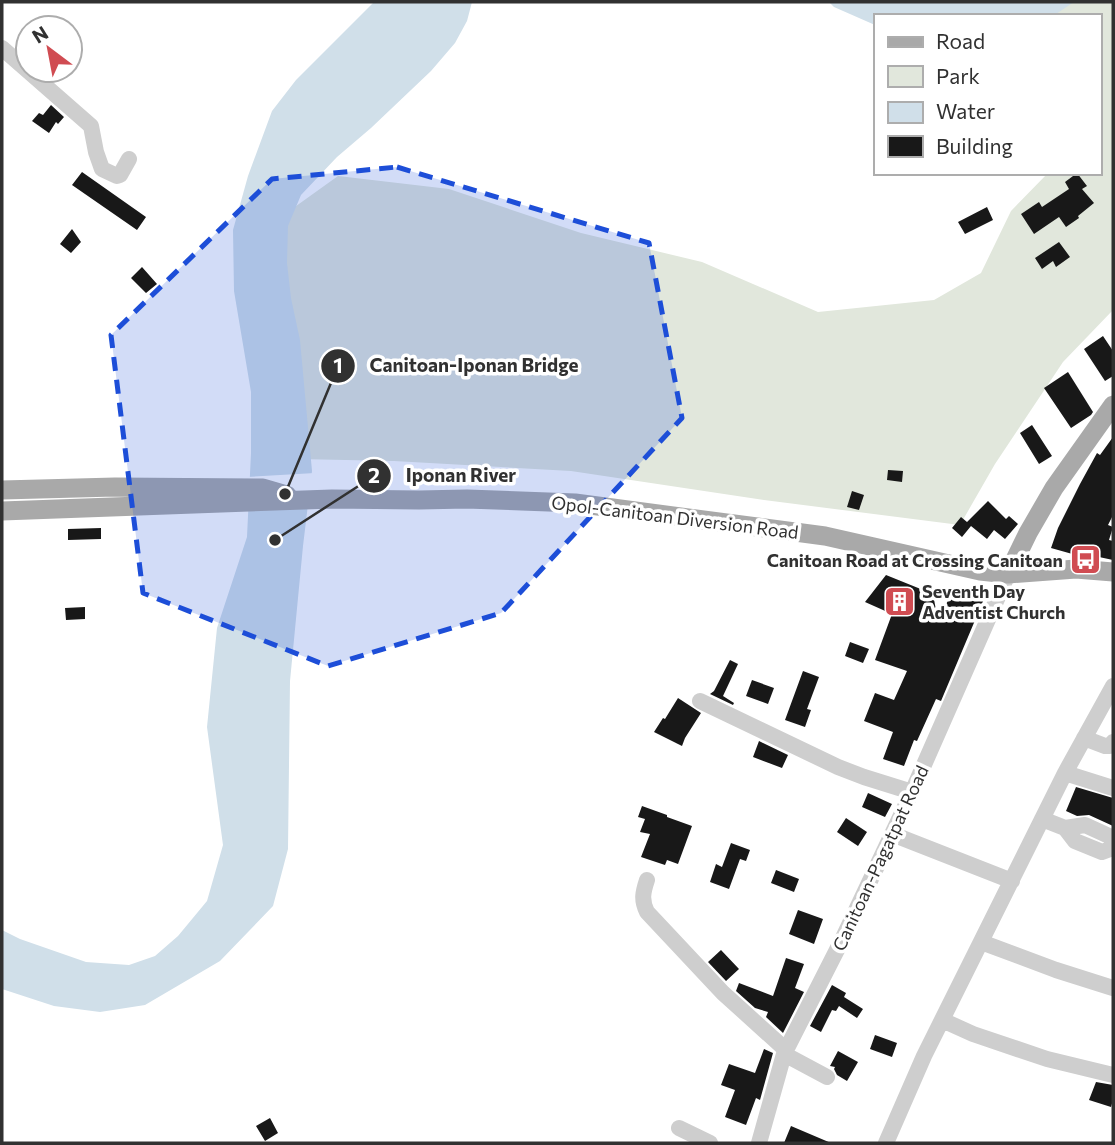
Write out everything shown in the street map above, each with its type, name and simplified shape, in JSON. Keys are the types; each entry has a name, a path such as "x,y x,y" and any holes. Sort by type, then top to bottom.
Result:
{"main road":[{"path":"1011,568 1054,488 1113,405"},
{"name":"Opol-Canitoan Diversion Road","path":"2,490 115,488 303,500 467,499 575,503 825,536 980,571 1011,568 1113,572"},
{"name":"Opol-Canitoan Diversion Road","path":"2,511 237,495 263,488 303,500"}],"street":[{"path":"2,48 91,126 102,169 120,175 129,159"},
{"name":"Canitoan-Pagatpat Road","path":"759,1143 785,1052 912,792 1011,568"},
{"path":"886,1143 924,1056 1042,818 1113,686"},
{"path":"700,701 838,767 912,792"},
{"path":"1084,738 1105,746 1110,746 1113,742"},
{"path":"1065,773 1113,788"},
{"path":"1042,818 1065,828 1075,841 1102,852 1113,848"},
{"path":"1065,828 1085,825 1109,836 1113,841"},
{"path":"892,834 1012,881"},
{"path":"647,880 642,894 647,912 723,993 785,1052 827,1077"},
{"path":"981,942 1113,988"},
{"path":"942,1020 1047,1059 1113,1075"},
{"path":"679,1128 710,1143"}],"highlighted area":[{"path":"397,167 649,243 682,418 501,613 328,666 143,593 111,335 272,179"}],"green space":[{"path":"1041,2 1113,2 1113,310 1063,362 995,464 960,525 764,500 571,471 394,461 298,459 278,219 338,176 449,189 581,233 702,262 818,312 934,300 981,273 1011,211 1046,175 1101,175 1101,14 1049,14"}],"water":[{"path":"374,2 472,2 467,21 455,43 431,71 337,157 301,195 288,226 287,263 300,340 312,471 290,681 288,849 273,906 220,961 145,1005 100,1012 54,1006 2,989 2,930 86,962 129,965 155,956 178,936 207,901 223,845 207,727 217,628 247,537 251,453 251,392 234,291 233,230 248,176 272,111 296,80"},
{"path":"829,2 1074,2 1056,14 874,14 874,25 834,7"}],"pier":[{"path":"315,473 311,508 245,511 247,477"}],"building":[{"path":"51,105 64,117 58,124 56,122 49,133 32,121 39,113 43,115"},
{"path":"82,172 146,217 137,230 72,185"},
{"path":"1079,175 1087,186 1082,189 1094,203 1066,227 1059,217 1034,234 1021,214 1039,202 1042,207 1069,189 1065,182"},
{"path":"987,207 993,220 965,234 958,222"},
{"path":"72,229 81,242 71,253 60,244"},
{"path":"1059,242 1070,257 1056,267 1053,261 1042,269 1035,258"},
{"path":"142,267 157,284 146,293 131,278"},
{"path":"1103,336 1113,351 1113,376 1105,381 1084,349"},
{"path":"1068,372 1093,412 1071,428 1044,388"},
{"path":"1032,425 1052,456 1039,464 1020,433"},
{"path":"1113,437 1113,515 1108,525 1113,527 1109,540 1113,541 1113,560 1085,554 1083,557 1051,548 1058,528 1097,453 1100,455"},
{"path":"888,470 903,471 902,482 887,480"},
{"path":"852,491 864,495 859,510 847,507"},
{"path":"988,501 1006,519 1009,516 1018,524 1005,539 994,530 987,539 971,526 962,537 952,528 961,517 967,522"},
{"path":"101,528 101,539 68,540 68,529"},
{"path":"886,575 933,594 938,621 955,586 984,599 941,701 936,699 917,741 914,740 904,766 883,759 893,732 864,721 875,693 894,700 907,671 875,660 892,614 865,602"},
{"path":"85,607 85,619 66,620 65,608"},
{"path":"850,642 869,649 863,663 845,656"},
{"path":"730,660 738,664 723,696 734,703 733,705 710,694"},
{"path":"803,671 819,677 807,709 811,710 805,727 785,720"},
{"path":"752,680 774,688 768,704 746,696"},
{"path":"678,698 701,713 682,746 654,732"},
{"path":"759,741 788,755 782,768 753,757"},
{"path":"1076,787 1113,798 1113,826 1089,815 1077,816 1066,811"},
{"path":"868,793 892,804 885,817 862,807"},
{"path":"642,806 692,826 678,864 667,860 665,865 641,857 650,834 640,832 645,819 638,817"},
{"path":"846,818 867,832 858,846 837,832"},
{"path":"731,843 750,850 746,861 740,859 729,889 710,882 716,864 722,867"},
{"path":"776,870 799,879 794,892 771,883"},
{"path":"798,910 823,919 814,944 789,934"},
{"path":"721,950 739,969 726,981 708,962"},
{"path":"786,958 804,964 795,988 804,992 783,1033 766,1017 768,1012 755,1008 736,991 739,983 773,996"},
{"path":"832,985 846,993 844,997 863,1009 857,1018 839,1006 836,1011 832,1010 821,1032 810,1026"},
{"path":"875,1035 897,1043 892,1057 870,1049"},
{"path":"764,1049 773,1053 760,1100 756,1098 746,1125 725,1117 735,1090 721,1085 729,1064 755,1073"},
{"path":"838,1051 858,1062 847,1081 837,1075 835,1067 830,1066"},
{"path":"1096,1082 1113,1085 1111,1107 1089,1100"},
{"path":"270,1118 278,1133 265,1141 256,1126"},
{"path":"791,1126 831,1143 784,1143"}],"place":[{"name":"Canitoan-Iponan Bridge","path":"285,494"},
{"name":"Iponan River","path":"275,540"},
{"name":"Canitoan Road at Crossing Canitoan","path":"1086,560"},
{"name":"Seventh Day Adventist Church","path":"899,601"}]}
